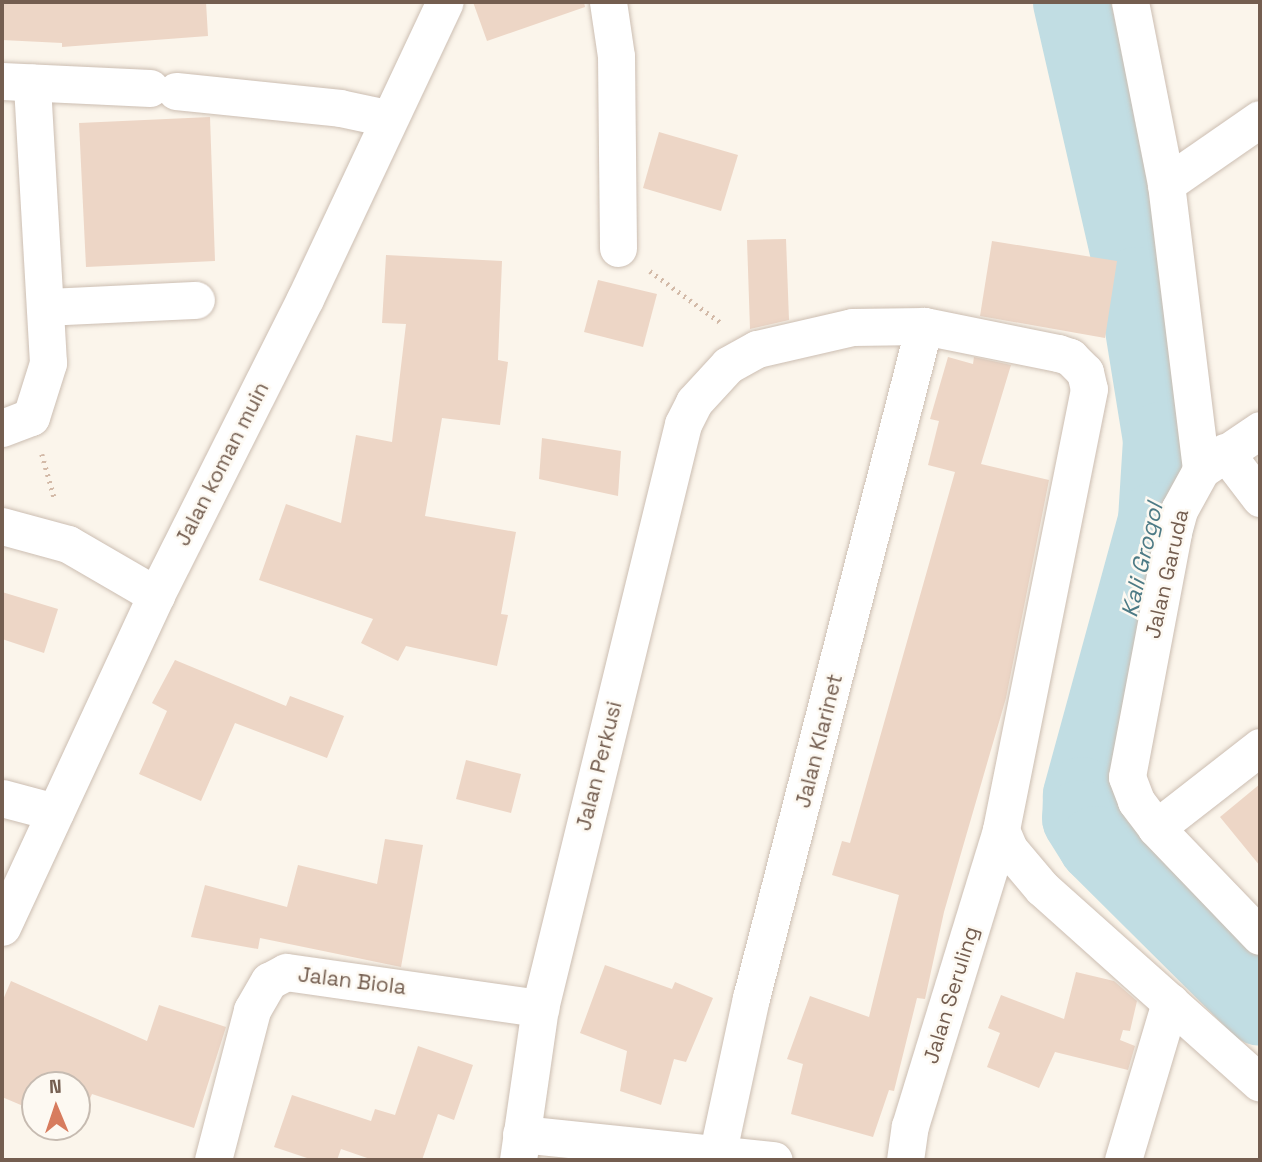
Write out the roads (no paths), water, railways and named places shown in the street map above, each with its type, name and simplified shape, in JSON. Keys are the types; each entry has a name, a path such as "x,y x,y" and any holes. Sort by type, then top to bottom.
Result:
{"street":[{"name":"Jalan koman muin","path":"2,927 156,595 305,299 387,118 444,2"},
{"path":"608,2 616,56 618,248"},
{"path":"1130,2 1166,184 1213,461 1260,498"},
{"path":"16,422 46,376 46,307 17,81 163,90 340,108 387,118"},
{"path":"1166,184 1260,119"},
{"path":"46,307 196,300"},
{"name":"Jalan Seruling","path":"694,401 728,365 757,349 852,327 924,326 1070,357 1088,381 1001,830 910,1126 905,1160"},
{"name":"Jalan Klarinet","path":"717,1156 751,998 924,326"},
{"name":"Jalan Perkusi","path":"694,401 683,424 540,1008 520,1147 774,1160"},
{"path":"1213,461 1260,430"},
{"name":"Jalan Garuda","path":"1213,461 1179,510 1172,533 1127,765 1129,786 1156,828 1260,936"},
{"path":"2,526 68,544 156,595"},
{"path":"1156,828 1260,747"},
{"path":"2,798 55,812"},
{"path":"1001,830 1009,849 1042,888 1260,1083"},
{"name":"Jalan Biola","path":"213,1160 252,1010 270,981 286,972 540,1008"},
{"path":"1123,1160 1170,1002"}],"waterway":[{"name":"Kali Grogol","path":"1071,2 1136,285 1161,440 1156,520 1081,795 1080,818 1096,844 1260,1007"}]}
